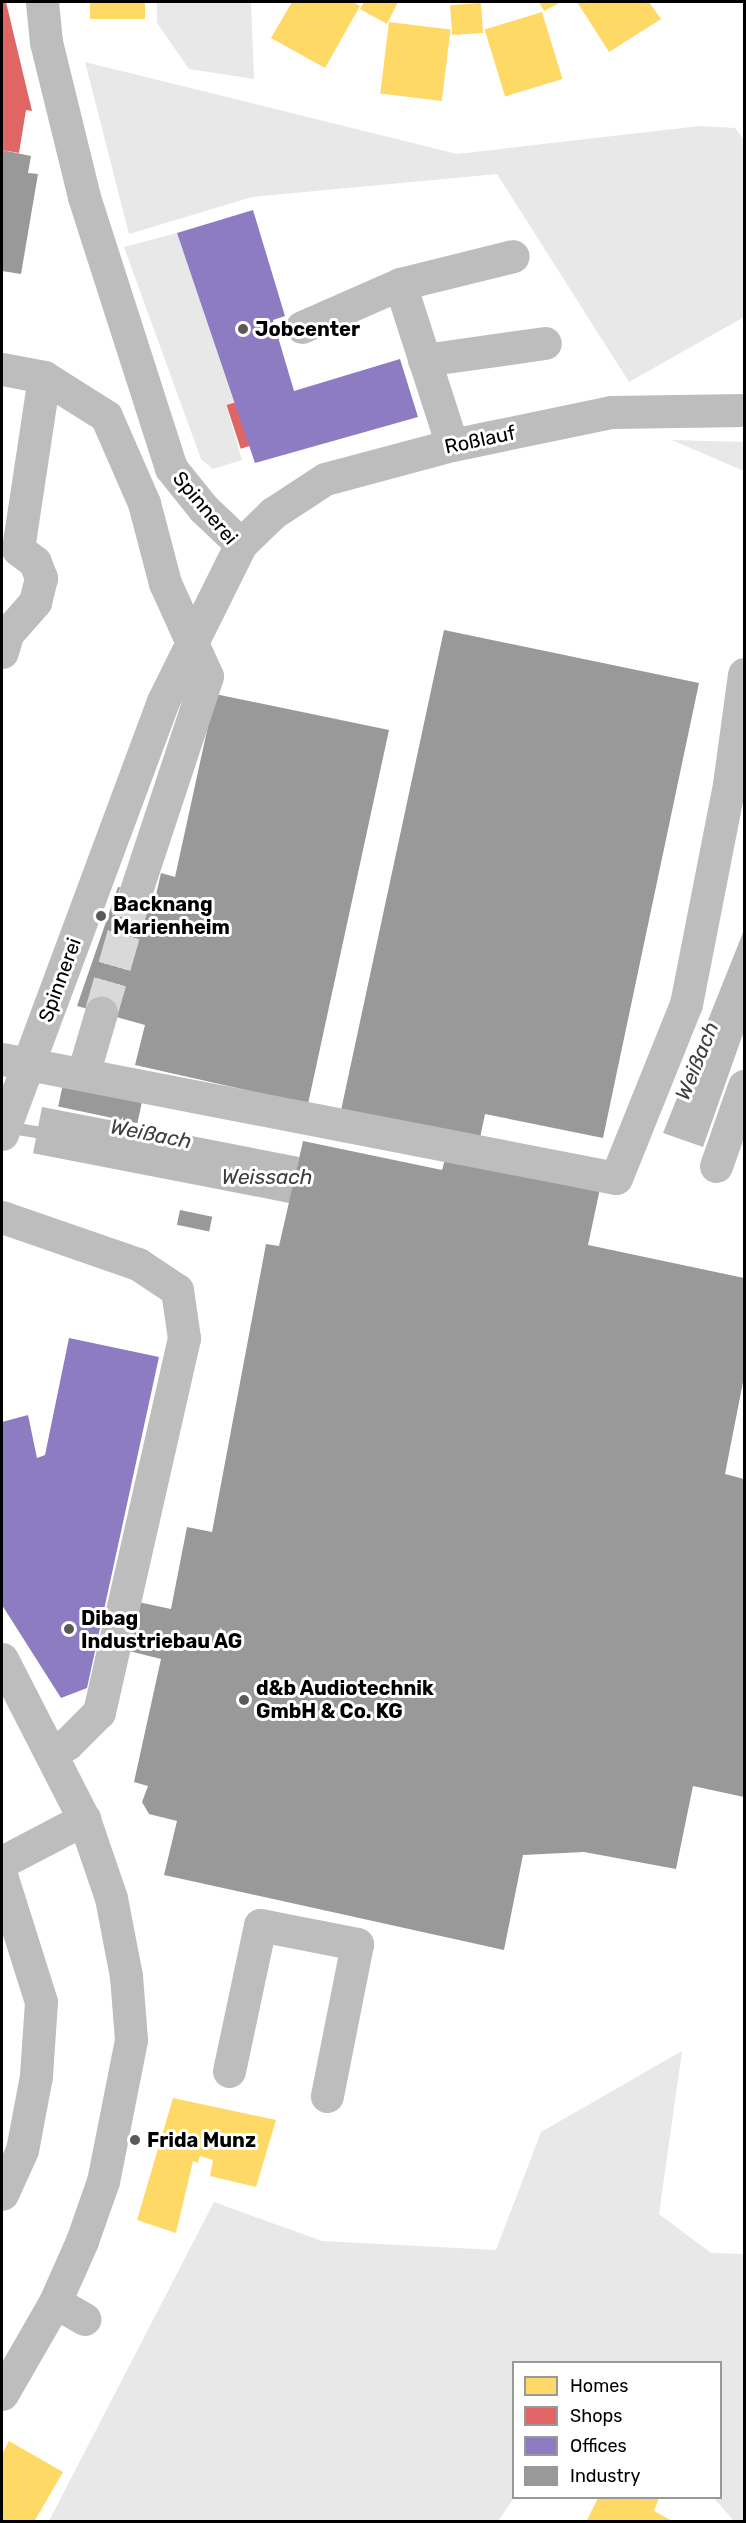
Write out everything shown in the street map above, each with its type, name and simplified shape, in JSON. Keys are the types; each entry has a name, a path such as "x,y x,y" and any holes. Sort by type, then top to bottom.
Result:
{"street":[{"name":"Spinnerei","path":"2,1134 17,1097 16,1062 127,789 192,638 241,544 203,508 171,468 84,197 46,42 42,2"},
{"path":"302,327 400,284 513,256"},
{"path":"400,284 452,446"},
{"path":"424,360 545,343"},
{"path":"2,369 44,377 106,416 144,503 157,587 192,638 207,676 136,891"},
{"path":"2,652 7,634 35,602 41,578 35,562 18,549 44,377"},
{"name":"Roßlauf","path":"241,544 273,513 325,479 452,446 612,411 744,410"},
{"path":"16,1062 616,1178 686,1004 739,754 744,674"},
{"path":"82,1074 101,1012"},
{"path":"716,1166 744,1086"},
{"path":"2,1217 138,1263 177,1290 184,1338 99,1712 67,1744 51,1751"},
{"path":"2,1659 84,1819 111,1898 126,1976 131,2040 103,2181 55,2302 2,2394"},
{"path":"2,1862 84,1819"},
{"path":"2,1878 41,2002 36,2076 22,2150 2,2194"},
{"path":"229,2071 260,1925 357,1944 327,2096"},
{"path":"55,2302 84,2319"}],"shaded area":[{"path":"157,2 251,2 254,79 189,69 157,23"},
{"path":"85,62 457,154 700,126 735,128 744,140 744,317 629,382 497,174 252,197 129,234"},
{"path":"177,233 236,401 226,405 242,460 213,469 201,459 124,247"},
{"path":"672,440 744,442 744,471"},
{"path":"682,2051 659,2214 711,2253 744,2254 744,2521 734,2521 715,2499 722,2499 722,2361 512,2361 513,2499 498,2521 49,2521 214,2202 322,2241 496,2250 541,2132"}],"water":[{"name":"Weissach","path":"744,930 744,1031 703,1147 663,1133"},
{"name":"Weissach","path":"42,1107 299,1157 290,1203 33,1153"}],"pier":[{"path":"39,1106 42,1107 22,1150"}],"building: Homes":[{"path":"90,2 145,2 145,19 90,19"},
{"path":"292,2 352,2 360,6 325,68 271,38"},
{"path":"364,2 398,2 387,24 360,9"},
{"path":"539,2 561,2 544,11"},
{"path":"577,2 649,2 661,19 609,52"},
{"path":"481,3 483,33 452,35 450,5"},
{"path":"542,12 562,79 505,96 485,30"},
{"path":"389,22 451,30 442,101 380,93"},
{"path":"173,2098 276,2120 256,2187 210,2176 213,2160 200,2156 198,2163 193,2161 176,2233 137,2220"},
{"path":"9,2441 63,2472 34,2522 2,2522 2,2454"},
{"path":"598,2499 659,2499 654,2511 674,2522 586,2522"}],"building: Shops":[{"path":"2,2 6,2 32,111 26,110 19,153 2,150"},
{"path":"236,402 250,446 241,449 226,405"}],"building: Offices":[{"name":"Jobcenter","path":"253,210 285,316 273,320 294,391 400,359 418,417 255,463 177,233"},
{"path":"69,1338 159,1357 87,1688 61,1698 2,1605 2,1422 28,1415 37,1458 45,1455"}],"building: Industry":[{"path":"2,150 31,156 28,173 38,174 21,274 2,271"},
{"path":"444,630 699,683 603,1138 485,1114 479,1143 340,1115"},
{"path":"215,694 389,730 308,1104 135,1065 145,1025 77,1006 118,887 156,895 161,873 175,877"},
{"path":"64,1079 143,1096 137,1123 58,1106"},
{"path":"303,1141 442,1170 446,1156 601,1184 588,1245 744,1278 744,1377 725,1474 744,1479 744,1797 693,1786 676,1869 584,1852 523,1855 504,1950 164,1875 177,1821 149,1814 142,1802 148,1786 134,1782 161,1659 129,1651 138,1602 171,1609 187,1527 212,1532 266,1244 279,1246"},
{"path":"180,1210 212,1217 209,1232 177,1225"}],"waterway":[{"name":"Weißach","path":"6,1127 48,1134"}],"tunnel":[{"path":"101,1013 136,891"}],"place":[{"name":"Jobcenter","path":"243,329"},
{"name":"Backnang Marienheim","path":"101,916"},
{"name":"Dibag Industriebau AG","path":"69,1629"},
{"name":"d&b Audiotechnik GmbH & Co. KG","path":"244,1700"},
{"name":"Frida Munz","path":"135,2140"}]}
